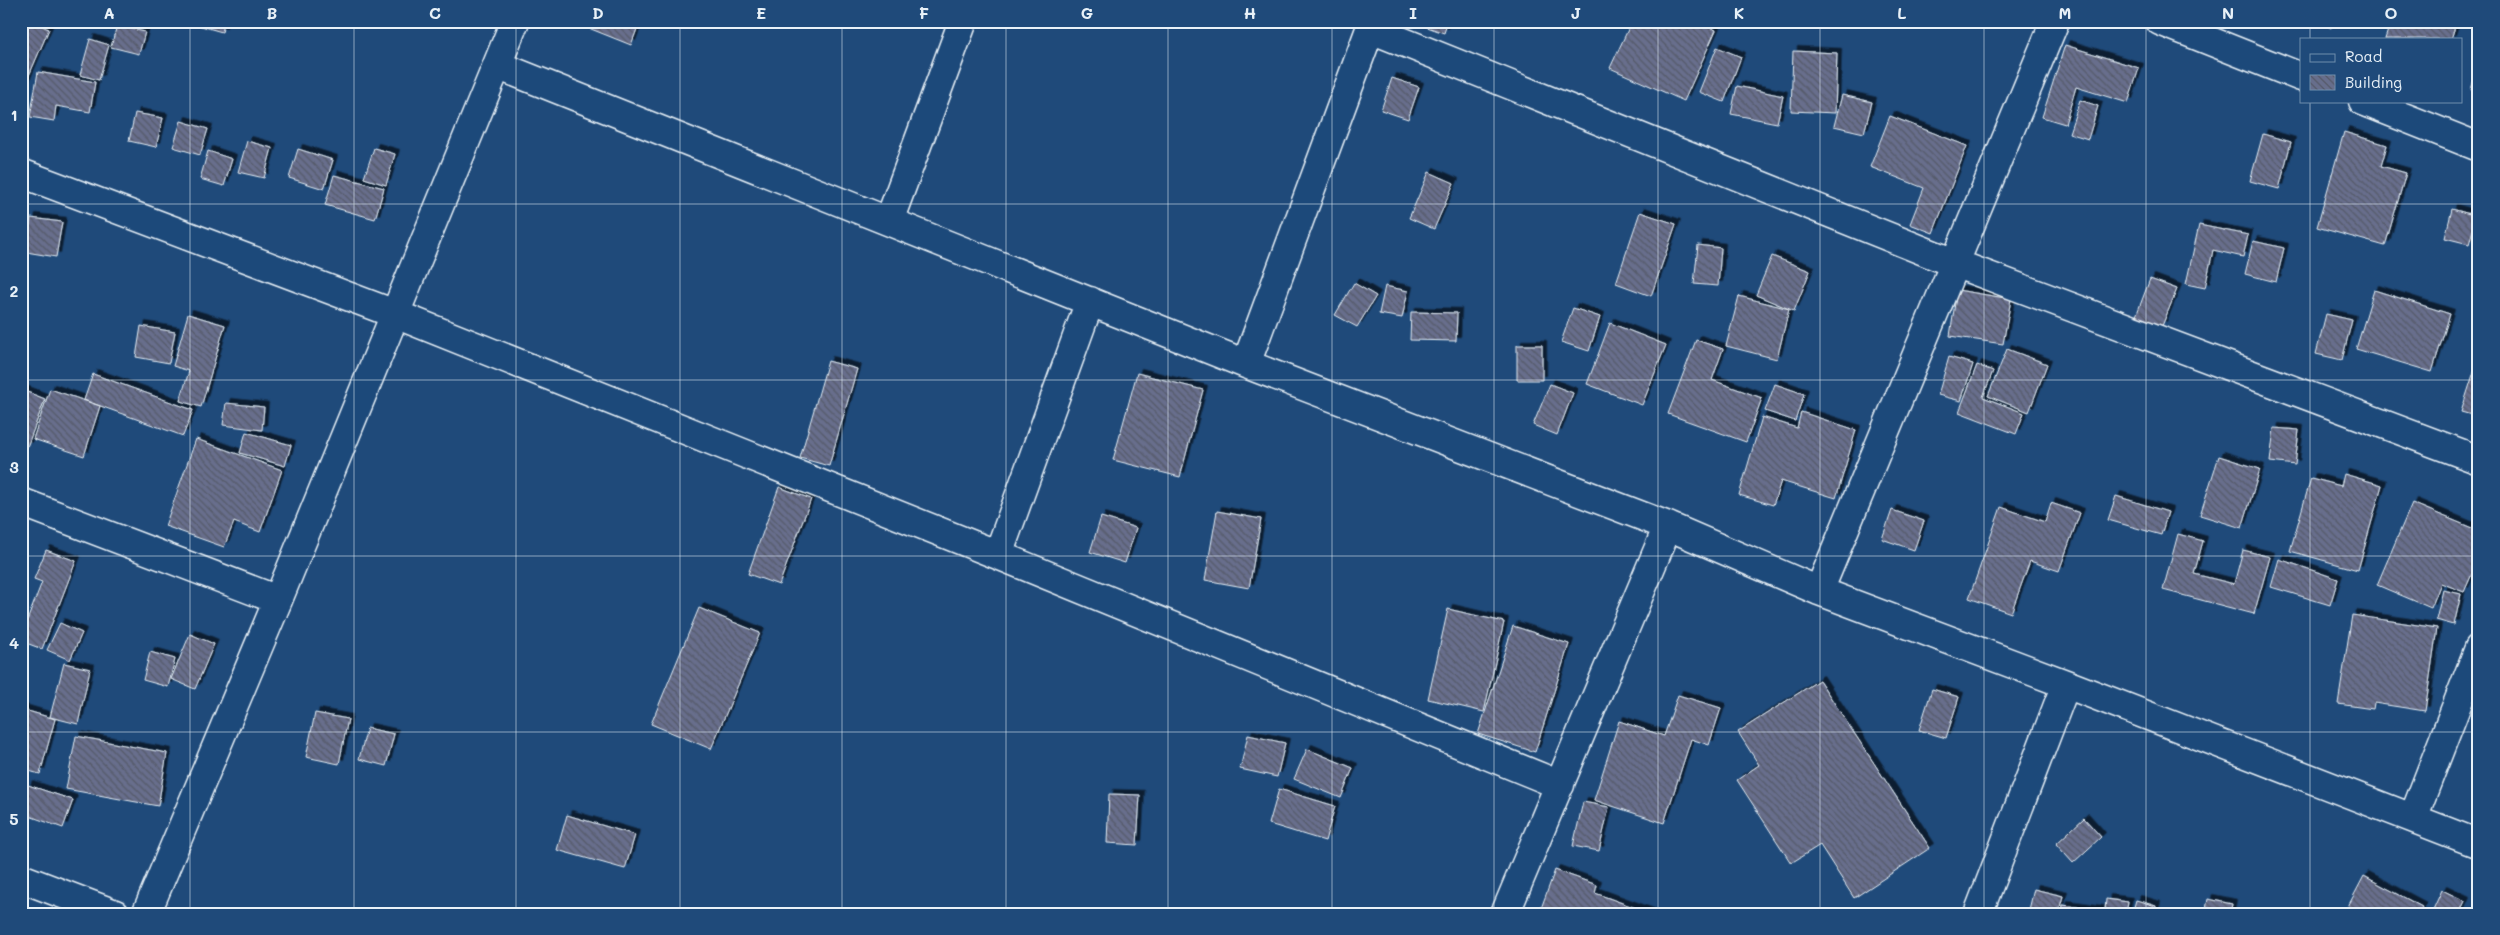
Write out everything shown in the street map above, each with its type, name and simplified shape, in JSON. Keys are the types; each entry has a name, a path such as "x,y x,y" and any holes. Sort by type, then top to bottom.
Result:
{"street":[{"path":"889,221 964,21"},
{"path":"1818,591 2055,21"},
{"path":"2160,21 2300,77"},
{"path":"146,914 278,600 497,65 508,23"},
{"path":"1246,364 1372,25 1954,263 2479,460"},
{"path":"497,65 1246,364 1668,526 1818,591 2066,684 2479,844"},
{"path":"2366,102 2479,147"},
{"path":"21,172 395,314 998,554 1560,785"},
{"path":"998,554 1090,301"},
{"path":"21,502 278,600"},
{"path":"1505,914 1668,526"},
{"path":"2413,818 2479,648"},
{"path":"1978,914 2066,684"},
{"path":"21,878 115,914"}],"building":[{"path":"21,21 30,21 49,29 21,94"},
{"path":"195,21 225,21 222,32 194,24"},
{"path":"582,21 640,21 631,45 581,25"},
{"path":"1417,21 1448,21 1444,33 1416,23"},
{"path":"1632,21 1695,21 1716,30 1684,101 1610,68"},
{"path":"2318,21 2335,21 2331,28"},
{"path":"2391,21 2457,21 2451,38 2385,38"},
{"path":"117,25 145,32 139,54 111,47"},
{"path":"90,39 109,45 99,80 80,75"},
{"path":"2065,45 2139,68 2128,103 2076,87 2065,124 2042,117"},
{"path":"1717,47 1741,57 1724,102 1699,92"},
{"path":"1793,51 1837,53 1835,113 1791,111"},
{"path":"2479,61 2479,92 2471,90"},
{"path":"38,72 95,82 90,112 56,106 54,121 30,117"},
{"path":"1392,78 1419,87 1408,119 1381,110"},
{"path":"1737,86 1783,96 1777,123 1731,114"},
{"path":"1842,95 1872,102 1864,133 1834,126"},
{"path":"2080,100 2098,106 2088,139 2069,133"},
{"path":"135,113 163,118 156,147 129,141"},
{"path":"1890,116 1967,146 1933,233 1910,224 1924,188 1870,167"},
{"path":"181,121 208,129 200,155 173,147"},
{"path":"2344,132 2387,145 2381,166 2406,173 2385,246 2317,227"},
{"path":"2263,134 2291,142 2279,189 2250,181"},
{"path":"247,141 272,148 264,178 238,172"},
{"path":"374,148 395,154 386,185 364,178"},
{"path":"298,149 333,160 324,189 289,178"},
{"path":"208,151 232,159 224,186 200,179"},
{"path":"1429,172 1454,183 1434,229 1409,218"},
{"path":"334,175 384,188 375,219 325,205"},
{"path":"2452,209 2477,216 2469,244 2445,238"},
{"path":"1640,212 1676,224 1651,296 1616,283"},
{"path":"31,218 62,222 56,257 26,252"},
{"path":"2199,225 2248,235 2243,257 2213,250 2205,288 2186,284"},
{"path":"2253,241 2284,248 2276,282 2245,274"},
{"path":"1698,245 1721,248 1718,286 1694,284"},
{"path":"1772,256 1810,271 1794,311 1756,295"},
{"path":"2150,279 2177,289 2162,326 2136,316"},
{"path":"1354,283 1376,296 1357,327 1335,315"},
{"path":"1385,286 1408,291 1402,318 1379,314"},
{"path":"1957,290 2011,299 2003,344 1950,336"},
{"path":"2374,290 2450,314 2432,372 2356,349"},
{"path":"1739,296 1789,309 1777,359 1726,346"},
{"path":"1573,308 1600,317 1589,351 1561,342"},
{"path":"1411,312 1457,313 1456,341 1410,340"},
{"path":"188,314 225,325 201,407 180,401 189,371 173,366"},
{"path":"2326,314 2352,320 2342,360 2316,354"},
{"path":"1610,323 1666,345 1642,405 1587,384"},
{"path":"141,326 175,332 169,363 136,357"},
{"path":"1696,340 1723,349 1712,380 1762,398 1746,442 1668,414"},
{"path":"1517,345 1542,345 1542,380 1517,380"},
{"path":"2007,349 2047,364 2029,412 1988,396"},
{"path":"2479,356 2479,417 2461,412"},
{"path":"1949,357 1973,364 1961,401 1938,395"},
{"path":"828,361 857,369 829,466 800,458"},
{"path":"1977,365 1993,371 1983,397 2024,413 2016,434 1959,412"},
{"path":"1137,373 1203,390 1180,477 1113,460"},
{"path":"93,374 193,410 183,436 84,400"},
{"path":"1550,384 1573,393 1557,435 1533,425"},
{"path":"1775,384 1804,394 1795,421 1765,411"},
{"path":"50,389 100,406 84,456 33,439"},
{"path":"22,390 45,399 27,447 21,445"},
{"path":"226,403 264,407 262,430 223,425"},
{"path":"1801,412 1856,430 1836,498 1781,481 1773,505 1739,495 1762,417 1797,428"},
{"path":"2274,428 2299,430 2295,465 2270,462"},
{"path":"246,432 291,445 285,466 240,453"},
{"path":"196,439 282,470 260,532 234,522 224,547 165,526"},
{"path":"2219,456 2260,469 2242,528 2200,515"},
{"path":"2344,474 2382,485 2358,570 2290,551 2311,478 2341,486"},
{"path":"779,487 811,499 779,585 748,574"},
{"path":"2116,496 2168,512 2161,535 2108,520"},
{"path":"2051,503 2080,513 2059,571 2030,561 2011,613 1969,598 2001,507 2045,522"},
{"path":"2412,503 2479,531 2479,558 2464,592 2441,583 2431,608 2377,585"},
{"path":"1892,510 1924,521 1914,550 1882,539"},
{"path":"1217,511 1261,519 1249,588 1205,580"},
{"path":"1101,517 1136,528 1125,563 1090,552"},
{"path":"2178,534 2203,541 2194,574 2234,584 2243,550 2270,557 2254,614 2163,590"},
{"path":"46,550 76,561 42,649 21,641 21,636 42,582 34,579"},
{"path":"2279,559 2338,579 2330,605 2271,587"},
{"path":"2443,590 2461,594 2454,625 2436,620"},
{"path":"699,608 760,633 711,749 651,724"},
{"path":"1448,609 1504,622 1484,712 1428,699"},
{"path":"2352,615 2437,628 2425,711 2374,703 2373,709 2338,704"},
{"path":"60,623 82,633 70,660 47,650"},
{"path":"1513,626 1569,644 1535,752 1478,734"},
{"path":"190,634 214,644 195,689 171,679"},
{"path":"150,652 175,659 168,687 143,680"},
{"path":"64,663 90,669 78,724 50,717"},
{"path":"1819,680 1930,848 1854,898 1820,845 1791,863 1737,780 1759,765 1738,732"},
{"path":"1932,689 1959,697 1946,738 1919,730"},
{"path":"1678,695 1721,708 1709,745 1691,739 1664,823 1594,800 1619,721 1664,736"},
{"path":"21,709 55,719 40,774 21,769"},
{"path":"315,713 348,719 339,764 306,757"},
{"path":"367,728 394,734 386,766 359,759"},
{"path":"1248,735 1285,743 1277,777 1240,769"},
{"path":"76,736 167,753 158,806 66,789"},
{"path":"1307,749 1353,768 1341,798 1294,779"},
{"path":"28,785 73,800 63,828 21,813 21,804"},
{"path":"1279,789 1335,806 1325,841 1269,824"},
{"path":"1109,794 1140,795 1137,845 1107,843"},
{"path":"1583,802 1609,807 1599,851 1573,846"},
{"path":"567,815 635,835 625,869 557,850"},
{"path":"2084,818 2101,837 2073,863 2056,844"},
{"path":"1555,870 1597,885 1595,893 1652,914 1539,914"},
{"path":"2364,876 2422,907 2418,914 2344,914"},
{"path":"2034,889 2063,896 2058,914 2028,914"},
{"path":"2442,890 2465,901 2459,914 2431,914"},
{"path":"2106,899 2128,902 2126,914 2062,914 2063,905 2105,911"},
{"path":"2208,899 2232,904 2230,914 2205,914"},
{"path":"2136,900 2156,906 2154,914 2132,914"}]}
